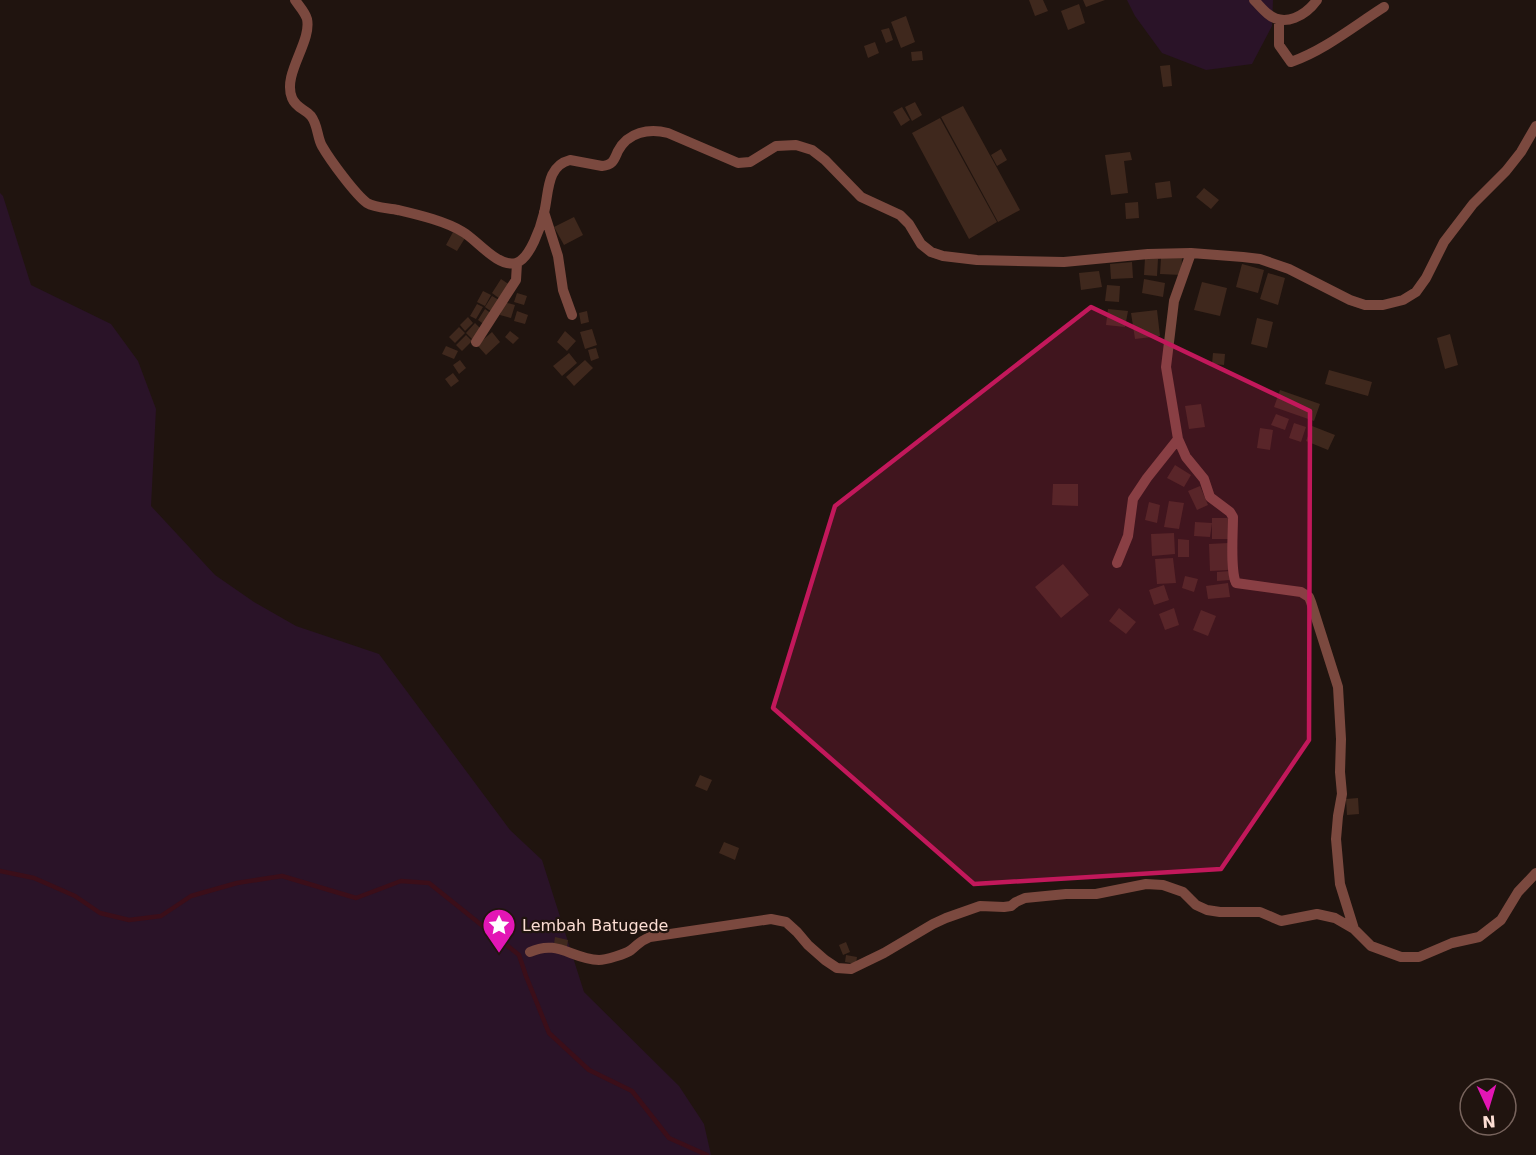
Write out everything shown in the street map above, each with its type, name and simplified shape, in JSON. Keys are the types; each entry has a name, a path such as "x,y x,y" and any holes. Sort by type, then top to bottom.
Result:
{"street":[{"path":"295,0 303,9 307,20 307,30 294,67 291,94 295,104 311,116 321,145 356,193 369,205 424,216 463,231 499,261 511,263 518,262 530,252 544,212 550,177 556,168 570,160 607,166 616,159 625,142 635,134 646,130 657,130 738,163 750,162 776,146 796,145 812,150 861,197 900,216 909,224 921,244 931,252 943,256 978,260 1064,262 1148,254 1191,253 1260,259 1289,269 1350,300 1365,305 1390,304 1403,300 1416,292 1426,278 1444,242 1473,204 1506,171 1521,152 1536,126"},
{"path":"1254,0 1269,16 1279,20 1299,16 1312,7 1317,0"},
{"path":"1279,20 1279,45 1291,62 1326,46 1384,7"},
{"path":"544,212 558,256 564,290 572,315"},
{"path":"1191,253 1174,301 1166,367 1178,439 1186,457 1204,479 1210,497 1230,512 1233,517 1233,567 1236,583 1301,592 1309,597 1311,602 1338,687 1342,794 1336,839 1340,884 1354,929"},
{"path":"476,342 516,280 518,262"},
{"path":"1117,563 1128,536 1133,499 1178,439"},
{"path":"530,952 540,947 555,947 570,954 600,960 630,952 639,941 650,937 771,919 786,922 808,945 837,968 851,969 884,953 933,924 980,906 1004,908 1025,898 1096,894 1146,884 1174,888 1183,892 1196,905 1207,910 1260,912 1281,921 1317,914 1335,918 1354,929 1371,946 1401,957 1419,957 1452,943 1479,937 1501,921 1518,892 1536,873"}],"highlighted area":[{"path":"1091,307 1310,411 1309,740 1221,869 974,884 773,708 835,506"}],"shaded area":[{"path":"1127,0 1273,0 1272,26 1252,64 1206,70 1162,53 1135,16"},
{"path":"0,193 3,196 31,285 111,324 138,361 156,409 151,506 215,575 254,602 296,626 379,654 510,830 542,860 584,992 679,1086 704,1124 711,1155 0,1155"}],"building":[{"path":"1029,0 1043,0 1048,11 1035,16"},
{"path":"1083,0 1105,0 1086,7"},
{"path":"1079,4 1085,23 1068,30 1061,11"},
{"path":"906,16 915,42 901,48 891,22"},
{"path":"889,28 893,40 886,43 881,30"},
{"path":"875,42 879,53 868,58 864,46"},
{"path":"922,51 923,60 912,61 911,52"},
{"path":"1170,65 1172,86 1163,87 1160,66"},
{"path":"915,102 922,115 912,121 905,107"},
{"path":"963,106 1020,210 998,222 941,117"},
{"path":"902,107 910,120 901,126 893,112"},
{"path":"940,118 997,222 969,239 912,133"},
{"path":"1001,149 1007,160 997,166 991,155"},
{"path":"1130,152 1132,160 1124,161 1128,193 1111,195 1105,155"},
{"path":"1170,181 1172,197 1157,199 1155,183"},
{"path":"1204,188 1219,200 1211,209 1196,197"},
{"path":"1138,202 1139,218 1126,219 1125,203"},
{"path":"574,217 583,235 564,245 554,227"},
{"path":"453,232 465,238 457,251 446,245"},
{"path":"1145,258 1158,259 1157,276 1144,275"},
{"path":"1161,258 1182,258 1181,275 1160,274"},
{"path":"1132,262 1133,278 1111,279 1110,264"},
{"path":"1242,264 1264,270 1258,293 1236,287"},
{"path":"1099,271 1102,287 1081,290 1079,273"},
{"path":"1268,273 1285,278 1278,305 1260,299"},
{"path":"501,279 510,285 500,299 492,293"},
{"path":"1144,279 1165,283 1163,297 1142,293"},
{"path":"1202,282 1227,288 1220,316 1194,310"},
{"path":"1107,285 1120,286 1119,302 1105,301"},
{"path":"483,291 491,295 485,306 477,302"},
{"path":"517,293 527,296 524,305 514,302"},
{"path":"492,296 499,300 492,312 485,307"},
{"path":"504,302 515,305 511,318 500,315"},
{"path":"477,304 483,307 476,319 470,316"},
{"path":"485,309 492,314 485,325 478,320"},
{"path":"1108,309 1128,311 1125,327 1106,325"},
{"path":"1157,310 1160,336 1135,339 1131,313"},
{"path":"517,311 528,315 525,324 514,321"},
{"path":"587,311 589,322 581,324 579,313"},
{"path":"468,317 473,323 465,331 460,325"},
{"path":"1257,318 1273,322 1267,348 1251,344"},
{"path":"475,323 481,329 472,339 466,333"},
{"path":"459,327 465,333 455,343 449,337"},
{"path":"592,329 597,345 585,349 580,332"},
{"path":"510,331 519,338 513,344 505,337"},
{"path":"565,331 576,341 567,351 557,342"},
{"path":"492,332 500,342 486,355 477,345"},
{"path":"1450,334 1458,365 1445,369 1437,338"},
{"path":"466,335 472,341 462,351 456,345"},
{"path":"446,346 458,351 454,359 442,354"},
{"path":"596,348 599,358 591,361 588,350"},
{"path":"569,353 577,363 562,376 553,366"},
{"path":"1213,353 1225,354 1224,365 1212,364"},
{"path":"460,360 466,368 459,374 453,365"},
{"path":"585,360 593,368 574,386 566,377"},
{"path":"1329,370 1372,382 1368,396 1325,384"},
{"path":"453,373 459,381 451,387 445,379"},
{"path":"1280,390 1320,404 1314,421 1274,407"},
{"path":"1201,404 1205,427 1189,429 1185,406"},
{"path":"1276,414 1289,419 1285,430 1271,425"},
{"path":"1294,423 1306,427 1301,442 1289,438"},
{"path":"1312,426 1335,435 1328,450 1306,441"},
{"path":"1260,428 1273,430 1270,450 1257,448"},
{"path":"1175,465 1191,475 1184,487 1167,478"},
{"path":"1053,484 1078,484 1078,506 1052,505"},
{"path":"1200,486 1208,505 1197,510 1188,491"},
{"path":"1169,501 1184,503 1179,529 1164,527"},
{"path":"1149,502 1160,505 1157,523 1145,520"},
{"path":"1212,518 1229,518 1230,539 1212,539"},
{"path":"1195,522 1212,523 1210,537 1194,536"},
{"path":"1174,533 1175,554 1152,556 1151,534"},
{"path":"1178,539 1189,540 1189,557 1178,557"},
{"path":"1228,543 1229,570 1210,571 1209,544"},
{"path":"1173,558 1176,583 1157,584 1155,559"},
{"path":"1063,564 1089,595 1061,618 1035,587"},
{"path":"1230,571 1230,580 1217,581 1217,572"},
{"path":"1185,576 1198,579 1194,592 1182,588"},
{"path":"1228,583 1230,597 1208,599 1206,586"},
{"path":"1164,585 1169,600 1154,605 1149,590"},
{"path":"1119,608 1136,622 1126,634 1109,621"},
{"path":"1174,608 1179,625 1165,630 1159,614"},
{"path":"1201,610 1216,616 1208,636 1193,630"},
{"path":"700,775 712,780 707,791 695,786"},
{"path":"1358,798 1359,814 1347,815 1346,799"},
{"path":"724,842 739,848 735,860 719,853"},
{"path":"555,937 568,940 567,947 554,944"},
{"path":"846,942 850,952 843,955 839,945"},
{"path":"846,955 857,957 856,964 845,962"}],"waterway":[{"path":"0,871 34,878 75,896 100,913 129,920 161,916 191,896 237,883 282,876 356,898 401,881 429,883 519,955 549,1033 589,1070 632,1091 669,1138 707,1155"}],"place":[{"name":"Lembah Batugede","path":"499,954"}]}
